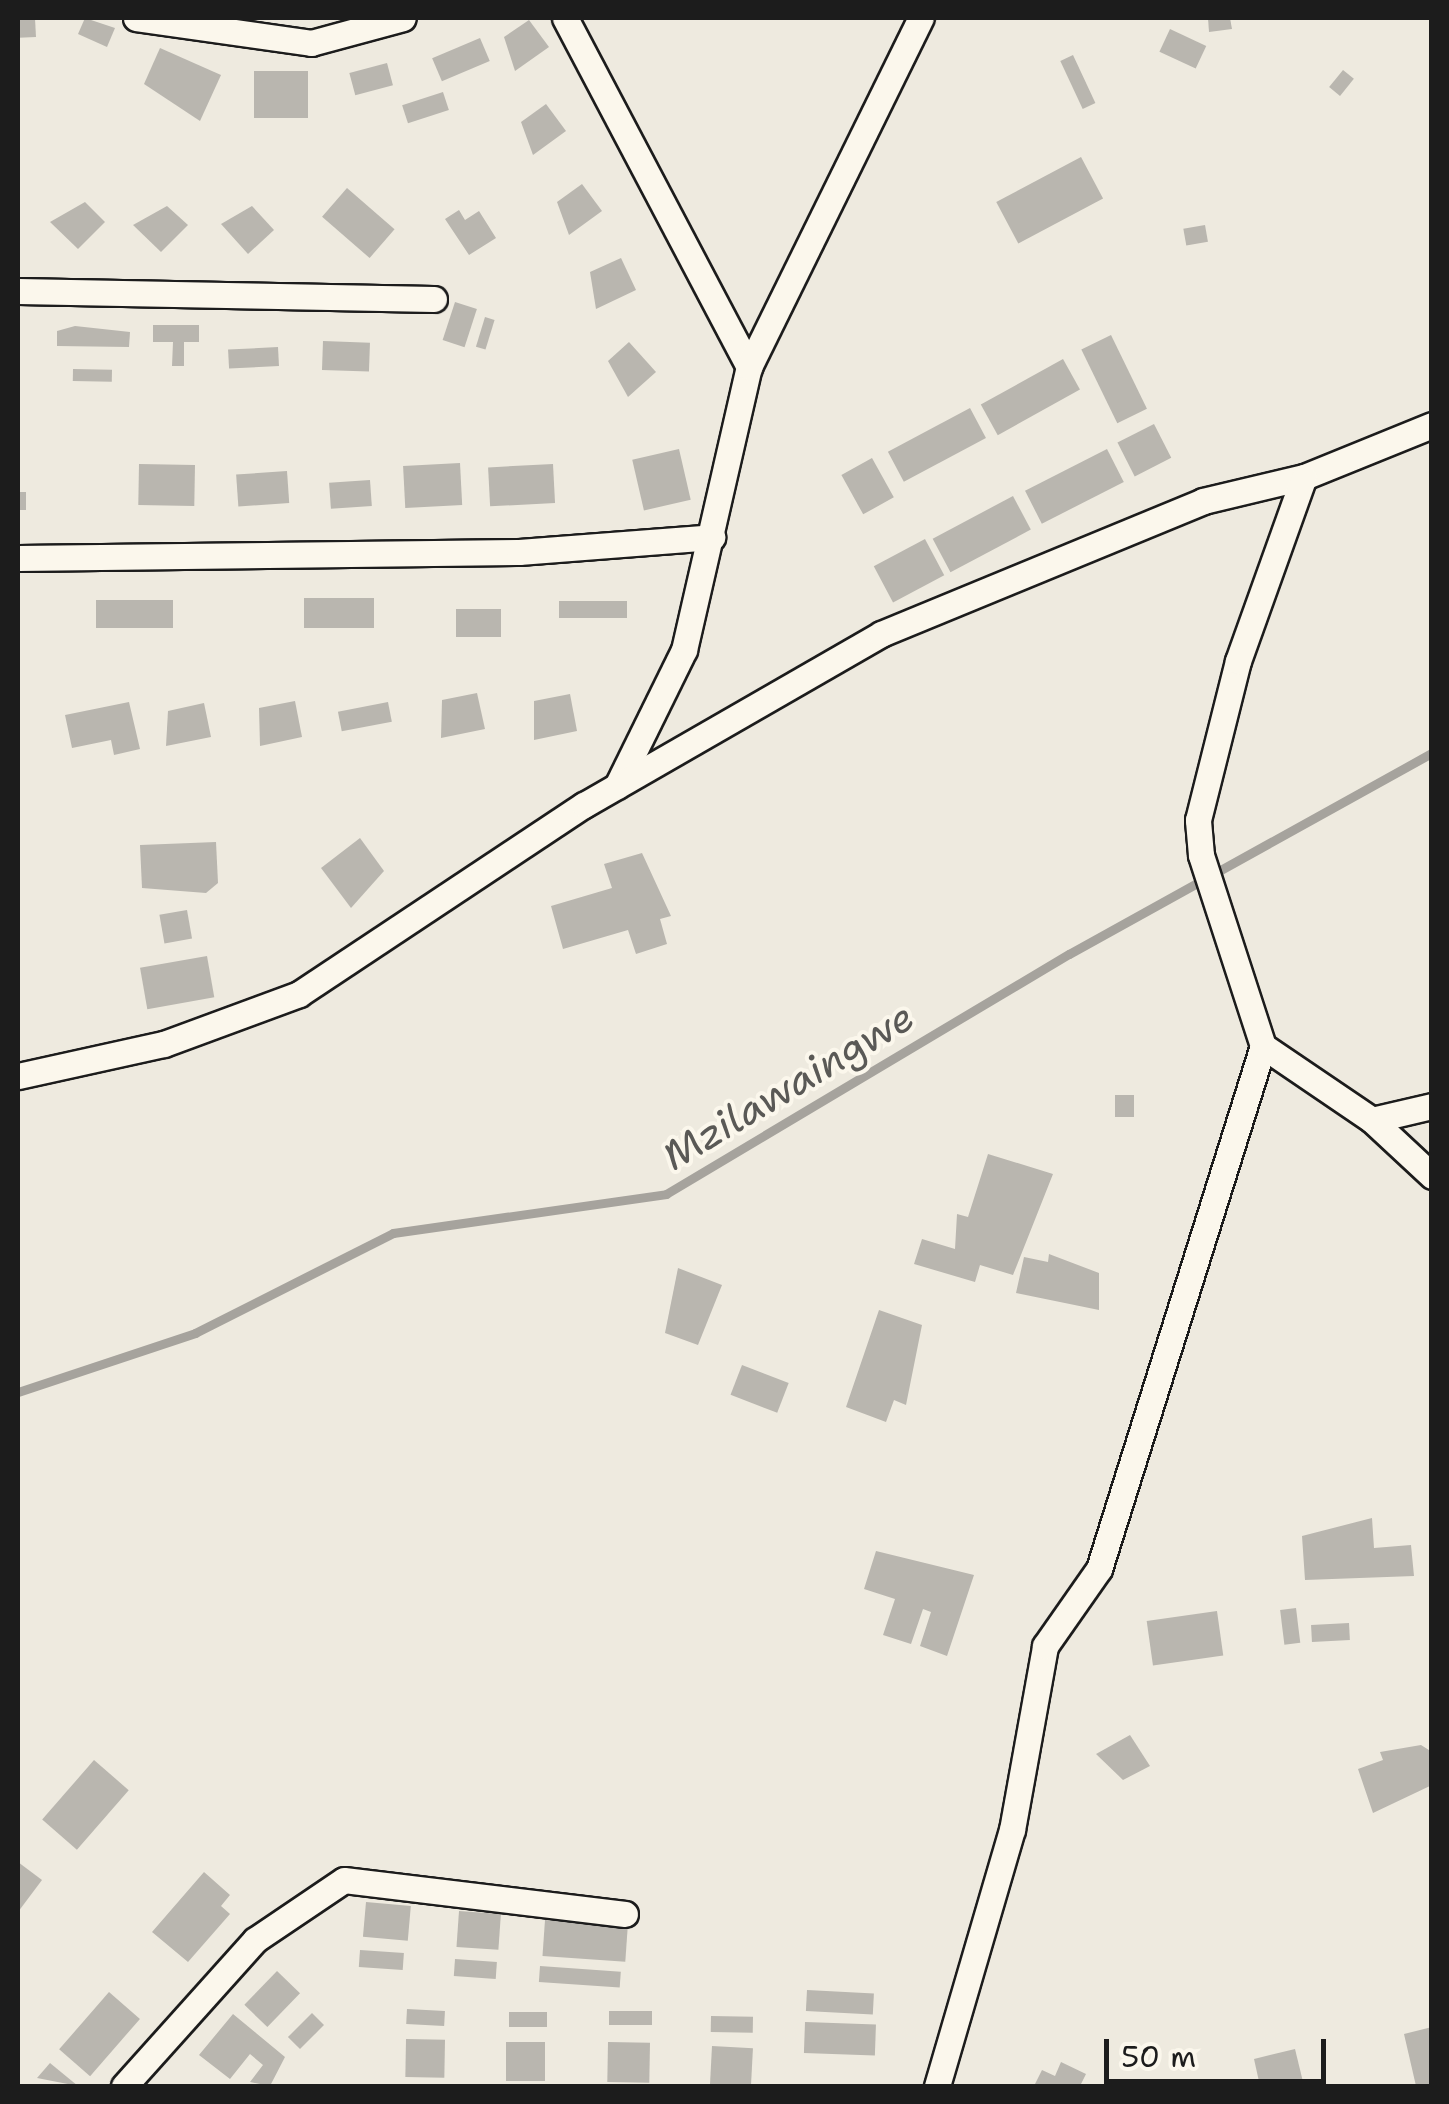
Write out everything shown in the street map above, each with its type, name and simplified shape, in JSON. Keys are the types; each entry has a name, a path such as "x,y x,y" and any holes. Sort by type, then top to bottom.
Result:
{"street":[{"path":"136,18 312,42 404,18"},
{"path":"565,18 749,367"},
{"path":"617,786 684,650 749,367 921,18"},
{"path":"18,291 434,298"},
{"path":"18,1076 164,1044 299,994 617,786 881,634 1204,502 1304,477 1432,424"},
{"path":"937,2086 1012,1830 1036,1676 1100,1569 1264,1046 1201,855 1198,820 1238,661 1304,477"},
{"path":"18,558 518,552 712,536"},
{"path":"1264,1046 1372,1120 1432,1176"},
{"path":"1372,1120 1432,1106"},
{"path":"124,2086 255,1940 344,1880 625,1914"}],"building":[{"path":"35,18 36,37 19,38 18,19"},
{"path":"85,18 115,28 107,47 78,34"},
{"path":"1208,18 1230,18 1232,29 1209,32"},
{"path":"529,20 549,47 515,71 504,37"},
{"path":"1170,29 1206,46 1196,69 1159,52"},
{"path":"480,38 490,61 442,81 432,58"},
{"path":"160,48 221,75 200,121 144,84"},
{"path":"1073,55 1095,103 1083,109 1060,61"},
{"path":"387,63 393,85 355,95 349,73"},
{"path":"1343,70 1354,79 1340,96 1329,87"},
{"path":"254,71 308,71 308,118 254,118"},
{"path":"443,92 449,110 408,123 402,105"},
{"path":"546,104 566,131 533,155 521,122"},
{"path":"1081,157 1103,198 1018,244 996,202"},
{"path":"582,184 602,211 569,235 557,202"},
{"path":"347,188 395,229 370,258 322,217"},
{"path":"85,202 105,222 78,249 50,222"},
{"path":"167,206 188,225 161,252 133,225"},
{"path":"252,206 274,230 248,254 221,224"},
{"path":"459,210 465,220 479,211 496,238 469,255 445,219"},
{"path":"1205,225 1208,242 1186,246 1183,229"},
{"path":"621,258 636,290 596,309 590,272"},
{"path":"455,302 477,309 465,347 443,340"},
{"path":"485,317 495,320 485,350 476,347"},
{"path":"153,325 199,325 199,342 184,342 184,366 172,366 173,342 153,342"},
{"path":"75,326 130,332 129,347 57,346 57,331"},
{"path":"1111,335 1147,409 1117,423 1081,349"},
{"path":"323,341 370,343 369,372 322,370"},
{"path":"629,342 656,372 628,397 608,361"},
{"path":"278,347 279,366 229,369 228,350"},
{"path":"1063,359 1080,390 998,435 981,405"},
{"path":"73,369 112,370 112,382 73,381"},
{"path":"970,408 986,438 904,482 888,452"},
{"path":"1154,424 1171,458 1135,476 1117,443"},
{"path":"679,449 691,500 644,510 632,460"},
{"path":"1107,449 1124,482 1042,524 1025,491"},
{"path":"872,458 894,497 863,514 841,475"},
{"path":"460,463 462,505 405,508 403,466"},
{"path":"139,464 195,465 194,506 138,505"},
{"path":"553,464 555,503 490,506 488,467"},
{"path":"287,471 289,503 238,506 236,475"},
{"path":"370,480 372,506 331,509 329,483"},
{"path":"18,492 26,492 26,510 18,510"},
{"path":"1013,496 1031,530 950,572 933,539"},
{"path":"925,539 944,575 893,602 874,566"},
{"path":"304,598 374,598 374,628 304,628"},
{"path":"96,600 173,600 173,628 96,628"},
{"path":"559,601 627,601 627,618 559,618"},
{"path":"456,609 501,609 501,637 456,637"},
{"path":"477,693 485,729 441,738 442,700"},
{"path":"570,694 577,731 534,740 534,701"},
{"path":"295,701 302,737 260,746 259,708"},
{"path":"129,702 140,749 114,755 111,740 72,748 65,715"},
{"path":"388,702 392,722 342,731 338,712"},
{"path":"204,703 211,737 166,746 168,711"},
{"path":"360,838 384,871 351,908 321,868"},
{"path":"216,842 218,883 206,893 142,888 140,845"},
{"path":"642,853 671,916 660,919 667,944 636,954 628,930 563,949 551,906 612,888 604,864"},
{"path":"187,910 192,939 164,943 159,915"},
{"path":"207,956 214,997 147,1009 140,968"},
{"path":"1115,1095 1134,1095 1134,1117 1115,1117"},
{"path":"988,1154 1053,1174 1013,1275 980,1265 975,1282 914,1264 922,1239 955,1249 957,1214 968,1217"},
{"path":"1049,1254 1099,1273 1099,1310 1016,1293 1024,1257 1048,1262"},
{"path":"678,1268 722,1285 698,1345 665,1333"},
{"path":"879,1310 922,1325 906,1405 894,1400 886,1422 846,1407"},
{"path":"742,1365 789,1383 777,1413 731,1395"},
{"path":"1372,1518 1374,1548 1411,1545 1414,1576 1305,1580 1302,1536"},
{"path":"876,1551 974,1575 947,1656 920,1646 931,1612 923,1609 911,1644 883,1635 895,1599 864,1589"},
{"path":"1296,1608 1300,1643 1284,1645 1280,1610"},
{"path":"1217,1611 1223,1656 1153,1665 1147,1621"},
{"path":"1349,1623 1350,1640 1312,1642 1311,1625"},
{"path":"1130,1735 1150,1766 1123,1780 1096,1754"},
{"path":"1421,1745 1432,1752 1432,1785 1373,1813 1358,1769 1383,1760 1380,1752"},
{"path":"94,1760 129,1790 77,1850 42,1820"},
{"path":"18,1862 42,1880 18,1912"},
{"path":"204,1872 230,1895 221,1906 230,1914 188,1962 152,1932"},
{"path":"366,1902 411,1906 408,1941 363,1937"},
{"path":"459,1911 501,1914 498,1950 456,1947"},
{"path":"545,1920 628,1926 625,1962 542,1956"},
{"path":"360,1950 404,1953 403,1970 359,1967"},
{"path":"455,1959 497,1962 496,1979 454,1976"},
{"path":"540,1966 621,1972 620,1988 539,1982"},
{"path":"277,1971 300,1993 267,2027 244,2005"},
{"path":"807,1990 874,1994 873,2014 806,2011"},
{"path":"109,1992 140,2019 90,2076 59,2049"},
{"path":"407,2009 445,2011 444,2026 406,2024"},
{"path":"609,2011 652,2011 652,2025 609,2025"},
{"path":"509,2012 547,2012 547,2027 509,2027"},
{"path":"312,2013 324,2025 300,2049 288,2037"},
{"path":"233,2014 285,2057 270,2086 250,2082 263,2065 250,2054 230,2079 199,2055"},
{"path":"711,2016 753,2017 753,2033 711,2032"},
{"path":"805,2022 876,2024 875,2055 804,2053"},
{"path":"1432,2027 1432,2086 1416,2086 1404,2034"},
{"path":"406,2039 445,2040 444,2078 405,2077"},
{"path":"506,2042 545,2042 545,2081 506,2081"},
{"path":"608,2042 650,2043 649,2083 607,2082"},
{"path":"712,2046 753,2048 751,2086 710,2086"},
{"path":"1295,2049 1304,2086 1260,2086 1254,2059"},
{"path":"1061,2062 1086,2074 1080,2086 1034,2086 1042,2070 1055,2076"},
{"path":"50,2063 78,2086 37,2078"}],"waterway":[{"name":"Mzilawaingwe","path":"18,1392 195,1333 393,1233 666,1194 1069,954 1432,753"}]}
